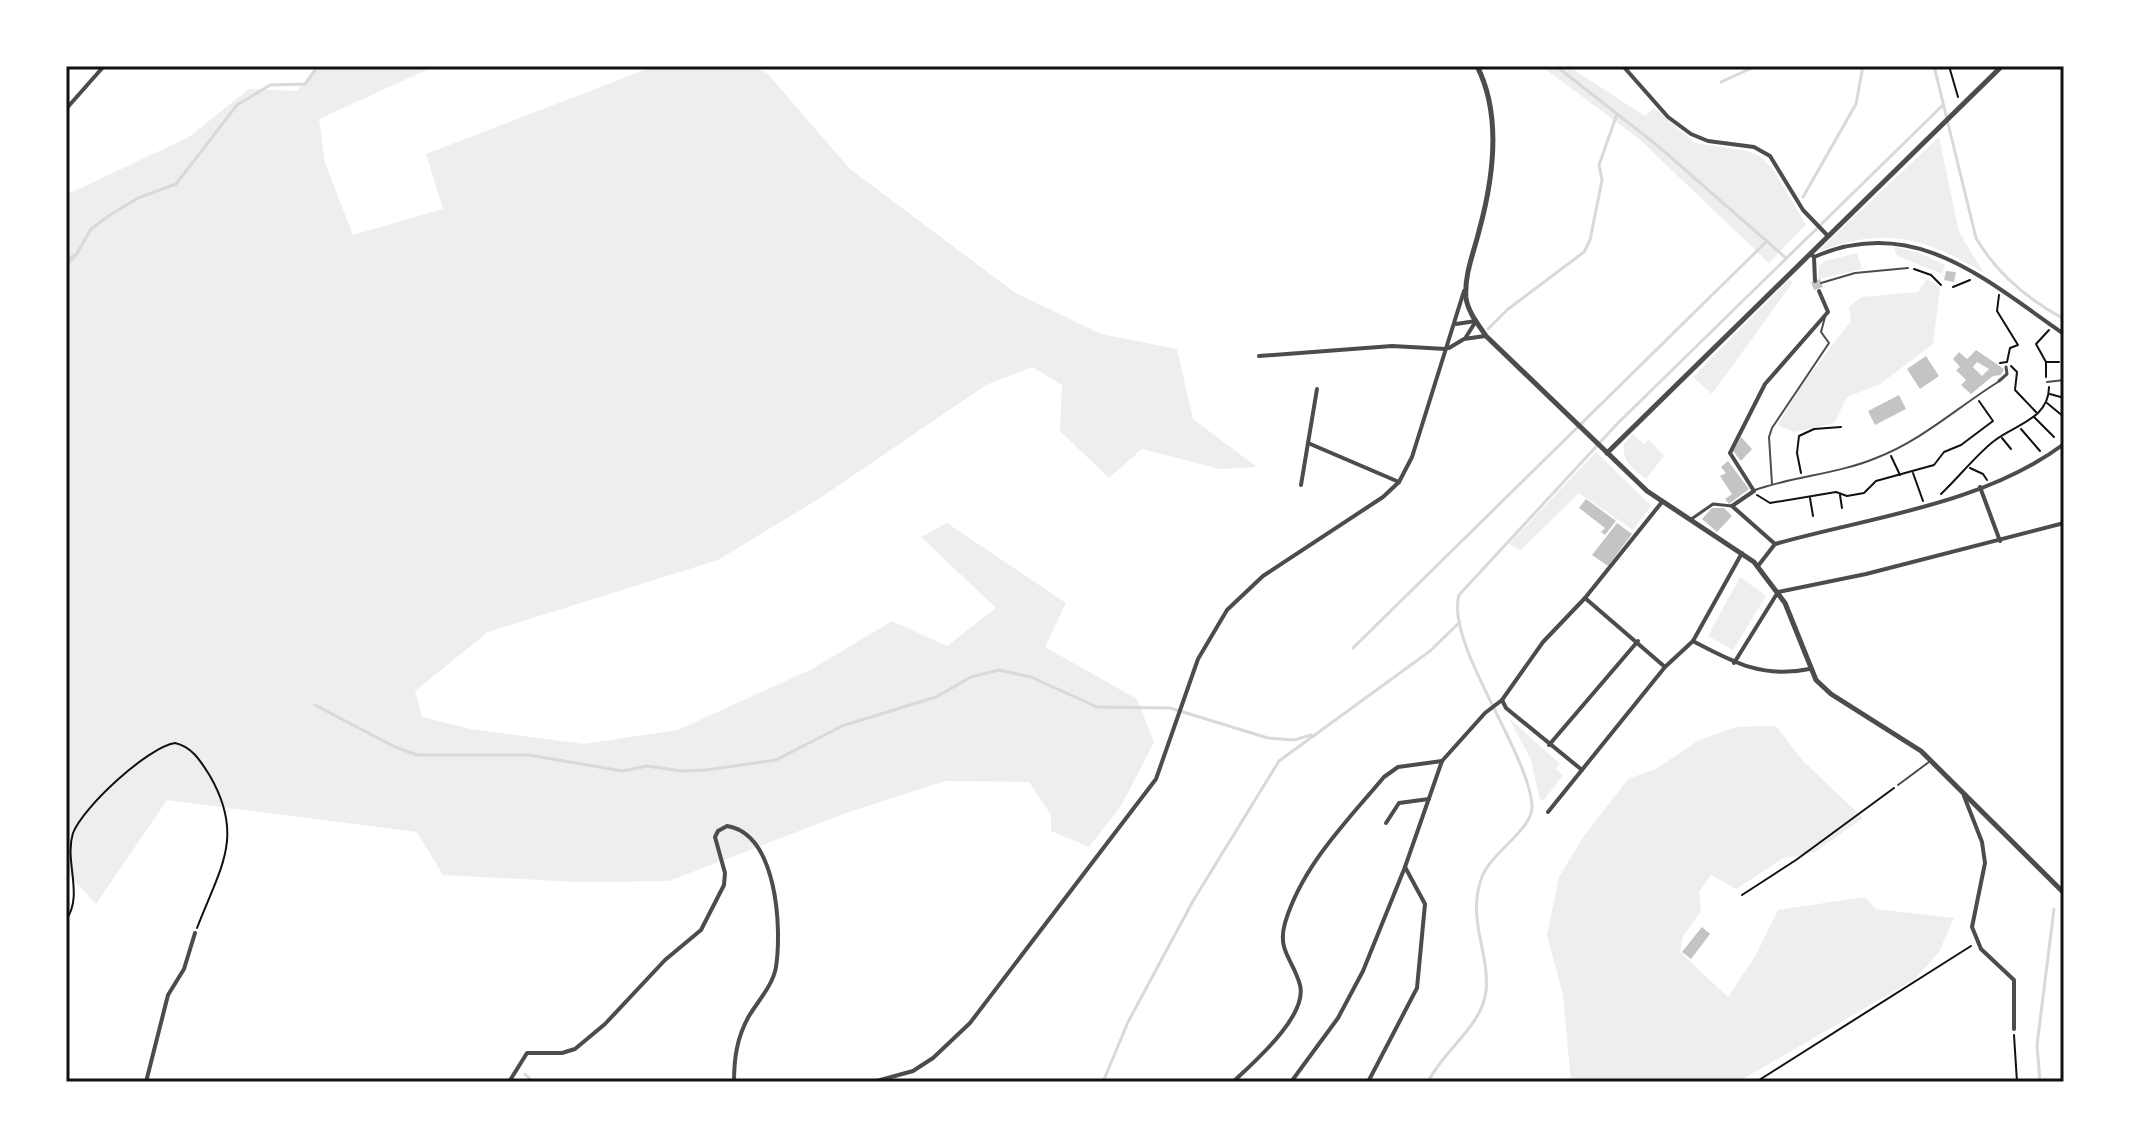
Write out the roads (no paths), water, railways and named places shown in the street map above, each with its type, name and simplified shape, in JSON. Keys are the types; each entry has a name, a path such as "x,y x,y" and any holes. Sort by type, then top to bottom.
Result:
{"street":[{"path":"66,109 104,66"},
{"path":"873,1082 913,1071 933,1058 970,1023 1156,779 1208,637 1243,593 1383,497 1399,482 1412,457 1456,324 1487,200 1491,171 1491,116 1486,87 1477,66"},
{"path":"1623,66 1668,117 1691,134 1708,141 1754,147 1770,156 1811,219 1827,235"},
{"path":"1607,453 2002,66"},
{"path":"1812,254 1864,244 1896,242 1933,251 1975,274 2064,334"},
{"path":"1812,254 1818,282"},
{"path":"1466,280 1466,299 1486,336 1662,502 1758,566 1778,592 1809,669 1831,694 1903,738 1931,761 2063,890"},
{"path":"1732,506 1754,491 1730,453 1765,384 1825,316 1827,308 1819,291"},
{"path":"1456,324 1476,321"},
{"path":"1464,339 1476,321"},
{"path":"1259,356 1392,346 1446,349 1464,339 1486,336"},
{"path":"1999,381 2007,374 2008,365"},
{"path":"1301,485 1317,389"},
{"path":"1308,443 1399,482"},
{"path":"1758,566 1775,544 1931,504 1980,487 2045,457 2064,444"},
{"path":"1980,487 2000,541"},
{"path":"1291,1082 1351,996 1405,867 1442,761 1487,711 1501,701 1543,642 1585,598 1662,502"},
{"path":"1690,520 1713,504 1732,506 1775,544"},
{"path":"1734,663 1778,592 2000,541 2064,523"},
{"path":"1548,812 1665,667 1693,641 1742,553"},
{"path":"1585,598 1665,667"},
{"path":"1549,745 1638,641"},
{"path":"1693,641 1734,663 1775,674 1809,669"},
{"path":"1501,701 1582,770"},
{"path":"1233,1082 1275,1041 1299,1003 1301,988 1282,948 1285,924 1305,876 1384,777 1398,767 1442,761"},
{"path":"1964,793 1982,842 1985,863 1972,915 1976,942 2014,980 2014,1029"},
{"path":"1386,823 1399,803 1429,799"},
{"path":"509,1082 527,1053 562,1053 586,1040 701,930 724,885 725,873 715,837 727,826 752,836 768,862 775,928 776,967 738,1040 734,1082"},
{"path":"1368,1082 1417,988 1425,904 1405,867"},
{"path":"146,1082 168,995 184,969 195,933"},
{"path":"827,1082 860,1082"}],"lane":[{"path":"1818,282 1855,273 1908,268"},
{"path":"1772,485 1769,475 1770,432 1789,397 1829,343 1821,332 1825,316"},
{"path":"2047,382 2064,380"},
{"path":"1754,491 1879,457 1933,428 1960,405 1999,381"},
{"path":"1898,785 1931,761"}],"waterway":[{"path":"66,259 76,255 91,229 110,215 138,198 176,184 237,105 270,85 305,84 318,66"},
{"path":"1556,66 1658,146 1786,258"},
{"path":"1721,82 1756,66"},
{"path":"1803,197 1856,104 1863,66"},
{"path":"1934,66 1976,238 1993,263 2014,284 2064,319"},
{"path":"1428,1082 1470,1027 1483,1004 1486,977 1477,921 1478,892 1487,868 1526,823 1532,805 1517,756 1464,640 1458,616 1459,595 1617,424 1943,105"},
{"path":"1488,329 1507,310 1584,252 1590,240 1602,180 1599,165 1617,114"},
{"path":"1353,648 1767,241"},
{"path":"66,266 74,257"},
{"path":"1103,1082 1128,1022 1193,901 1279,761 1430,651 1460,622"},
{"path":"315,705 393,746 417,755 529,755 622,771 647,766 682,771 706,770 776,760 842,726 936,697 971,677 999,670 1031,677 1097,707 1170,708 1268,738 1294,740 1311,735"},
{"path":"2040,1082 2037,1045 2054,909"},
{"path":"525,1074 533,1082"}]}
